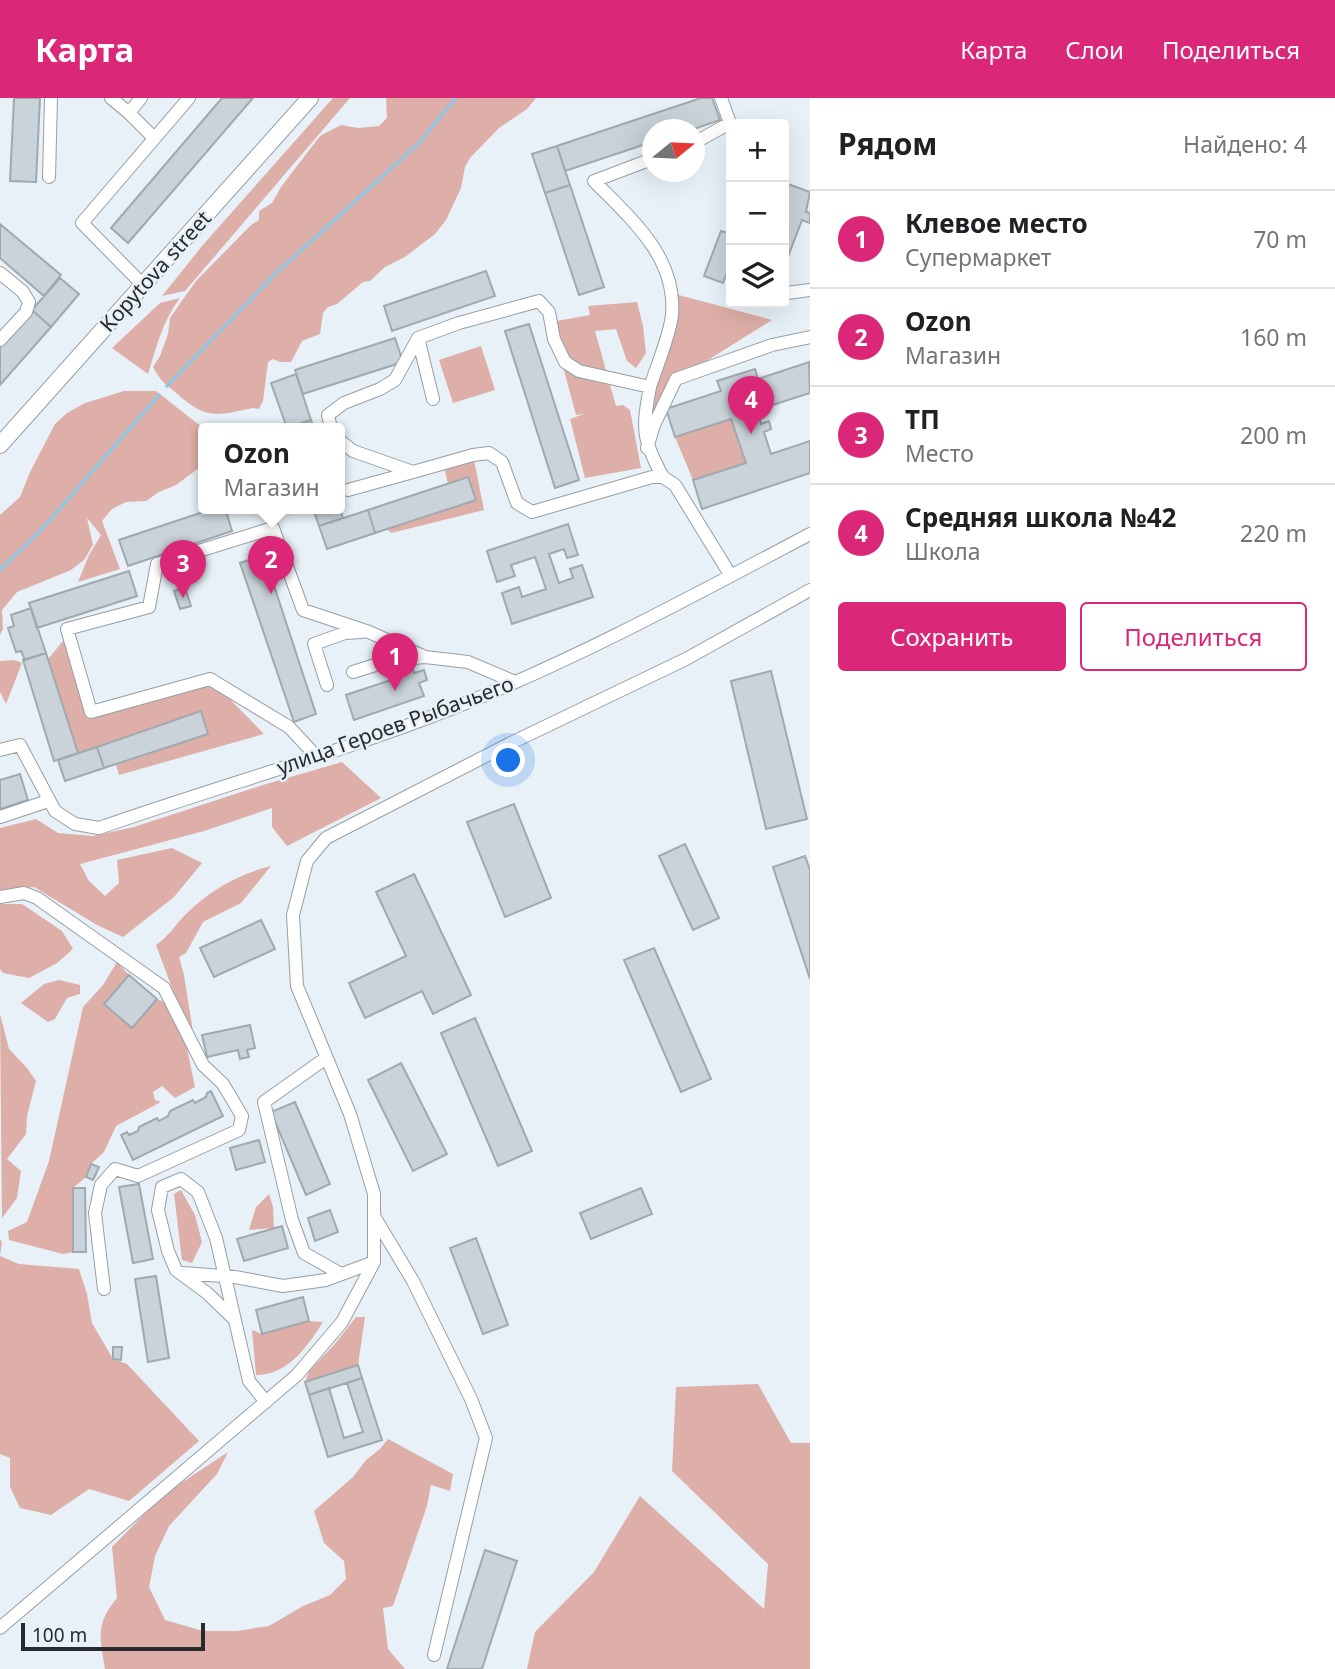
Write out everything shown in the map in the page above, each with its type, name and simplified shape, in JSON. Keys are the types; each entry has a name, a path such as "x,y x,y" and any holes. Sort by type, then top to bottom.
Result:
{"main road":[{"name":"Kopytova street","path":"0,445 310,98"}],"street":[{"path":"49,177 51,98"},
{"path":"111,98 154,138"},
{"path":"129,113 141,98"},
{"path":"144,285 82,223 189,98"},
{"path":"705,137 730,123 721,98"},
{"path":"642,163 594,181 645,233 661,258 669,284 672,316 650,387 644,417 647,448 663,477 675,485 731,576"},
{"path":"0,273 23,292 29,302 26,312 0,340"},
{"path":"789,293 810,290"},
{"path":"330,423 328,415 344,403 395,380 418,338 459,323 539,302 549,312 554,339 565,362 579,371 650,387"},
{"path":"647,448 654,425 676,379 772,345 810,337"},
{"path":"418,338 433,399"},
{"path":"345,444 354,451 413,472"},
{"path":"348,489 489,453 502,462 517,502 532,512 652,477 663,477"},
{"path":"316,756 289,727 210,680 91,712 67,629 149,607 157,564 274,527 303,610 369,632 425,657"},
{"name":"улица Героев Рыбачьего","path":"48,801 55,811 75,824 99,828 452,709 656,615 810,534"},
{"path":"0,1628 297,1375 342,1322 374,1262 374,1194 354,1127 297,986 293,915 307,861 326,838 509,744 685,659 810,590"},
{"path":"327,685 314,644 345,633 369,632"},
{"path":"354,672 391,660 425,657 468,662 515,682"},
{"path":"0,750 20,745 48,801 0,817"},
{"path":"0,897 24,892 37,898 164,988 203,1065 223,1084 242,1116 239,1130 138,1176 115,1169 101,1185 95,1213 104,1290"},
{"path":"326,1058 264,1102 292,1220 304,1253 341,1274"},
{"path":"234,1319 207,1293 176,1270 168,1251 158,1210 162,1187 181,1179 198,1192 216,1238 248,1381 266,1402"},
{"path":"374,1216 413,1281 471,1399 486,1438 434,1654"},
{"path":"181,1273 225,1276 283,1286 326,1280 374,1262"}],"shaded area":[{"path":"333,98 350,98 185,291 162,296 202,246"},
{"path":"386,98 536,98 527,109 499,128 470,158 465,167 461,188 446,220 435,234 405,257 385,267 370,281 363,282 337,304 328,307 323,313 320,334 302,341 291,362 273,359 268,362 263,401 259,409 211,414 195,407 165,384 153,367 168,334 170,318 196,281 259,220 259,211 272,203 320,136 341,125 358,128 379,126 387,118"},
{"path":"675,294 772,320 668,385 646,436"},
{"path":"180,298 157,344 148,374 112,348 160,303"},
{"path":"637,302 646,353 636,368 627,361 616,329 595,331 616,406 623,405 630,410 641,468 585,478 570,419 584,414 576,415 551,322 590,315 588,306"},
{"path":"481,346 495,390 453,403 439,360"},
{"path":"124,391 156,391 198,424 198,469 176,485 146,501 126,502 112,509 102,521 120,569 78,582 101,535 87,518 93,545 84,560 71,570 17,592 2,610 3,629 0,635 0,515 20,497 55,424 67,413 85,403"},
{"path":"731,419 746,463 693,480 675,437"},
{"path":"473,455 484,510 391,533 387,529 475,500 468,477 448,484 443,463"},
{"path":"63,641 72,645 91,712 210,679 264,734 119,775 116,765 208,734 201,712 78,753 48,659"},
{"path":"14,660 22,663 6,704 0,692 0,661"},
{"path":"342,762 381,798 287,846 272,827 272,808 204,831 80,864 89,881 105,896 119,883 117,860 172,848 202,863 174,897 123,937 97,925 34,887 0,891 0,828 36,819 58,833 93,836 134,827"},
{"path":"271,866 241,903 203,922 186,953 179,957 194,1038 156,945 195,905 215,890 236,878"},
{"path":"0,904 22,904 62,931 73,949 57,963 29,978 3,973 0,969"},
{"path":"117,962 129,975 104,1004 132,1028 157,999 164,1002 187,1048 195,1087 175,1098 162,1086 153,1092 155,1100 161,1102 116,1126 104,1152 91,1164 86,1177 73,1188 73,1252 63,1254 9,1240 8,1231 27,1222 49,1161 83,1007 103,985"},
{"path":"59,980 80,985 80,994 67,998 55,1019 48,1022 21,1003 44,984"},
{"path":"0,1014 9,1049 36,1081 27,1116 26,1134 7,1159 21,1171 17,1198 2,1218"},
{"path":"181,1190 195,1215 202,1242 192,1263 182,1260 174,1194"},
{"path":"269,1194 274,1228 249,1230 256,1207"},
{"path":"0,1256 19,1264 79,1269 92,1323 113,1359 127,1364 199,1441 129,1501 89,1489 51,1515 20,1508 10,1487 10,1458 0,1454"},
{"path":"356,1317 365,1317 358,1365 305,1382 309,1371"},
{"path":"309,1321 323,1322 295,1358 278,1370 256,1375 252,1330 262,1334"},
{"path":"758,1384 791,1443 810,1443 810,1669 527,1669 535,1632 594,1572 640,1496 764,1609 768,1564 672,1471 676,1387"},
{"path":"388,1439 453,1474 450,1491 431,1485 427,1506 393,1606 383,1608 388,1649 405,1669 105,1669 102,1624 117,1598 112,1547 163,1495 228,1452 217,1474 169,1526 155,1556 149,1587 165,1620 203,1631 237,1631 269,1626 303,1606 330,1595 346,1579 344,1561 324,1543 314,1511 353,1477"}],"building":[{"path":"14,98 40,98 36,182 10,181"},
{"path":"222,98 253,98 128,243 111,228"},
{"path":"701,98 712,98 720,120 705,125 705,119 642,119 642,145 565,171 557,146"},
{"path":"557,146 570,185 545,193 532,154"},
{"path":"789,184 810,192 806,212 810,213 810,223 802,220 789,254"},
{"path":"570,185 604,287 579,295 545,193"},
{"path":"0,224 61,275 44,296 0,258"},
{"path":"721,231 726,232 726,275 723,283 704,276"},
{"path":"486,271 495,296 392,331 384,306"},
{"path":"60,278 79,294 51,327 32,310"},
{"path":"32,310 51,327 0,385 0,347"},
{"path":"529,324 579,480 555,488 505,331"},
{"path":"395,338 403,362 303,394 295,370"},
{"path":"809,362 810,393 757,410 761,424 769,421 771,429 764,432 771,454 810,441 810,473 702,509 693,480 746,463 731,419 675,437 666,409 721,391 717,381 755,369 758,379"},
{"path":"296,374 311,420 285,423 271,383"},
{"path":"468,477 476,500 375,533 368,510"},
{"path":"368,510 375,533 327,549 319,526"},
{"path":"198,514 227,514 232,531 128,566 119,540"},
{"path":"315,514 342,514 343,518 319,526"},
{"path":"568,524 578,555 567,558 564,549 549,554 559,583 573,578 570,569 582,565 593,597 512,624 502,593 519,587 522,597 546,589 535,557 511,565 515,576 497,582 487,551"},
{"path":"264,555 316,714 294,722 240,563"},
{"path":"129,571 137,596 37,628 29,603"},
{"path":"185,588 191,606 180,609 174,591"},
{"path":"31,608 46,653 25,660 21,651 16,652 8,628 14,626 11,615"},
{"path":"46,653 78,753 54,761 23,660"},
{"path":"411,664 414,673 424,670 427,680 419,683 424,696 354,720 346,695 397,678 394,670"},
{"path":"771,671 807,819 766,829 731,681"},
{"path":"201,711 208,734 104,768 97,747"},
{"path":"97,747 104,768 65,781 58,760"},
{"path":"20,774 28,800 0,809 0,780"},
{"path":"514,804 551,898 505,917 467,822"},
{"path":"685,844 719,918 693,930 659,856"},
{"path":"805,856 810,870 810,979 773,867"},
{"path":"414,874 471,995 433,1014 422,991 365,1018 349,983 406,956 376,892"},
{"path":"261,920 275,949 214,977 200,948"},
{"path":"654,948 711,1079 681,1092 624,960"},
{"path":"129,975 157,999 132,1028 104,1004"},
{"path":"475,1018 532,1151 498,1166 441,1033"},
{"path":"250,1025 255,1048 247,1050 249,1057 240,1059 238,1050 207,1057 202,1035"},
{"path":"401,1063 447,1154 413,1171 368,1080"},
{"path":"211,1091 223,1116 133,1160 121,1135 138,1131 139,1127 157,1118 159,1121 168,1116 170,1111 193,1100 195,1103"},
{"path":"295,1102 330,1184 306,1195 271,1112"},
{"path":"259,1140 265,1162 236,1170 230,1148"},
{"path":"91,1164 99,1167 93,1180 86,1177"},
{"path":"139,1184 153,1259 133,1263 119,1187"},
{"path":"73,1188 85,1188 86,1252 73,1252"},
{"path":"641,1188 652,1214 591,1239 580,1213"},
{"path":"330,1210 338,1232 315,1241 308,1218"},
{"path":"282,1226 288,1248 244,1261 237,1239"},
{"path":"476,1238 508,1325 483,1334 450,1248"},
{"path":"156,1276 169,1358 148,1362 135,1279"},
{"path":"303,1297 309,1321 262,1334 256,1310"},
{"path":"113,1347 122,1347 121,1360 113,1359"},
{"path":"358,1365 362,1378 309,1395 305,1382"},
{"path":"362,1378 382,1440 328,1457 309,1395 329,1388 344,1438 363,1432 347,1383"},
{"path":"485,1550 517,1561 482,1669 447,1669"}],"waterway":[{"path":"167,386 274,275 418,144 456,98"},
{"path":"0,570 42,529 159,395"}],"place":[{"name":"Средняя школа №42","path":"751,434"},
{"name":"Ozon","path":"271,594"},
{"name":"ТП","path":"183,598"},
{"name":"Клевое место","path":"395,691"}]}
